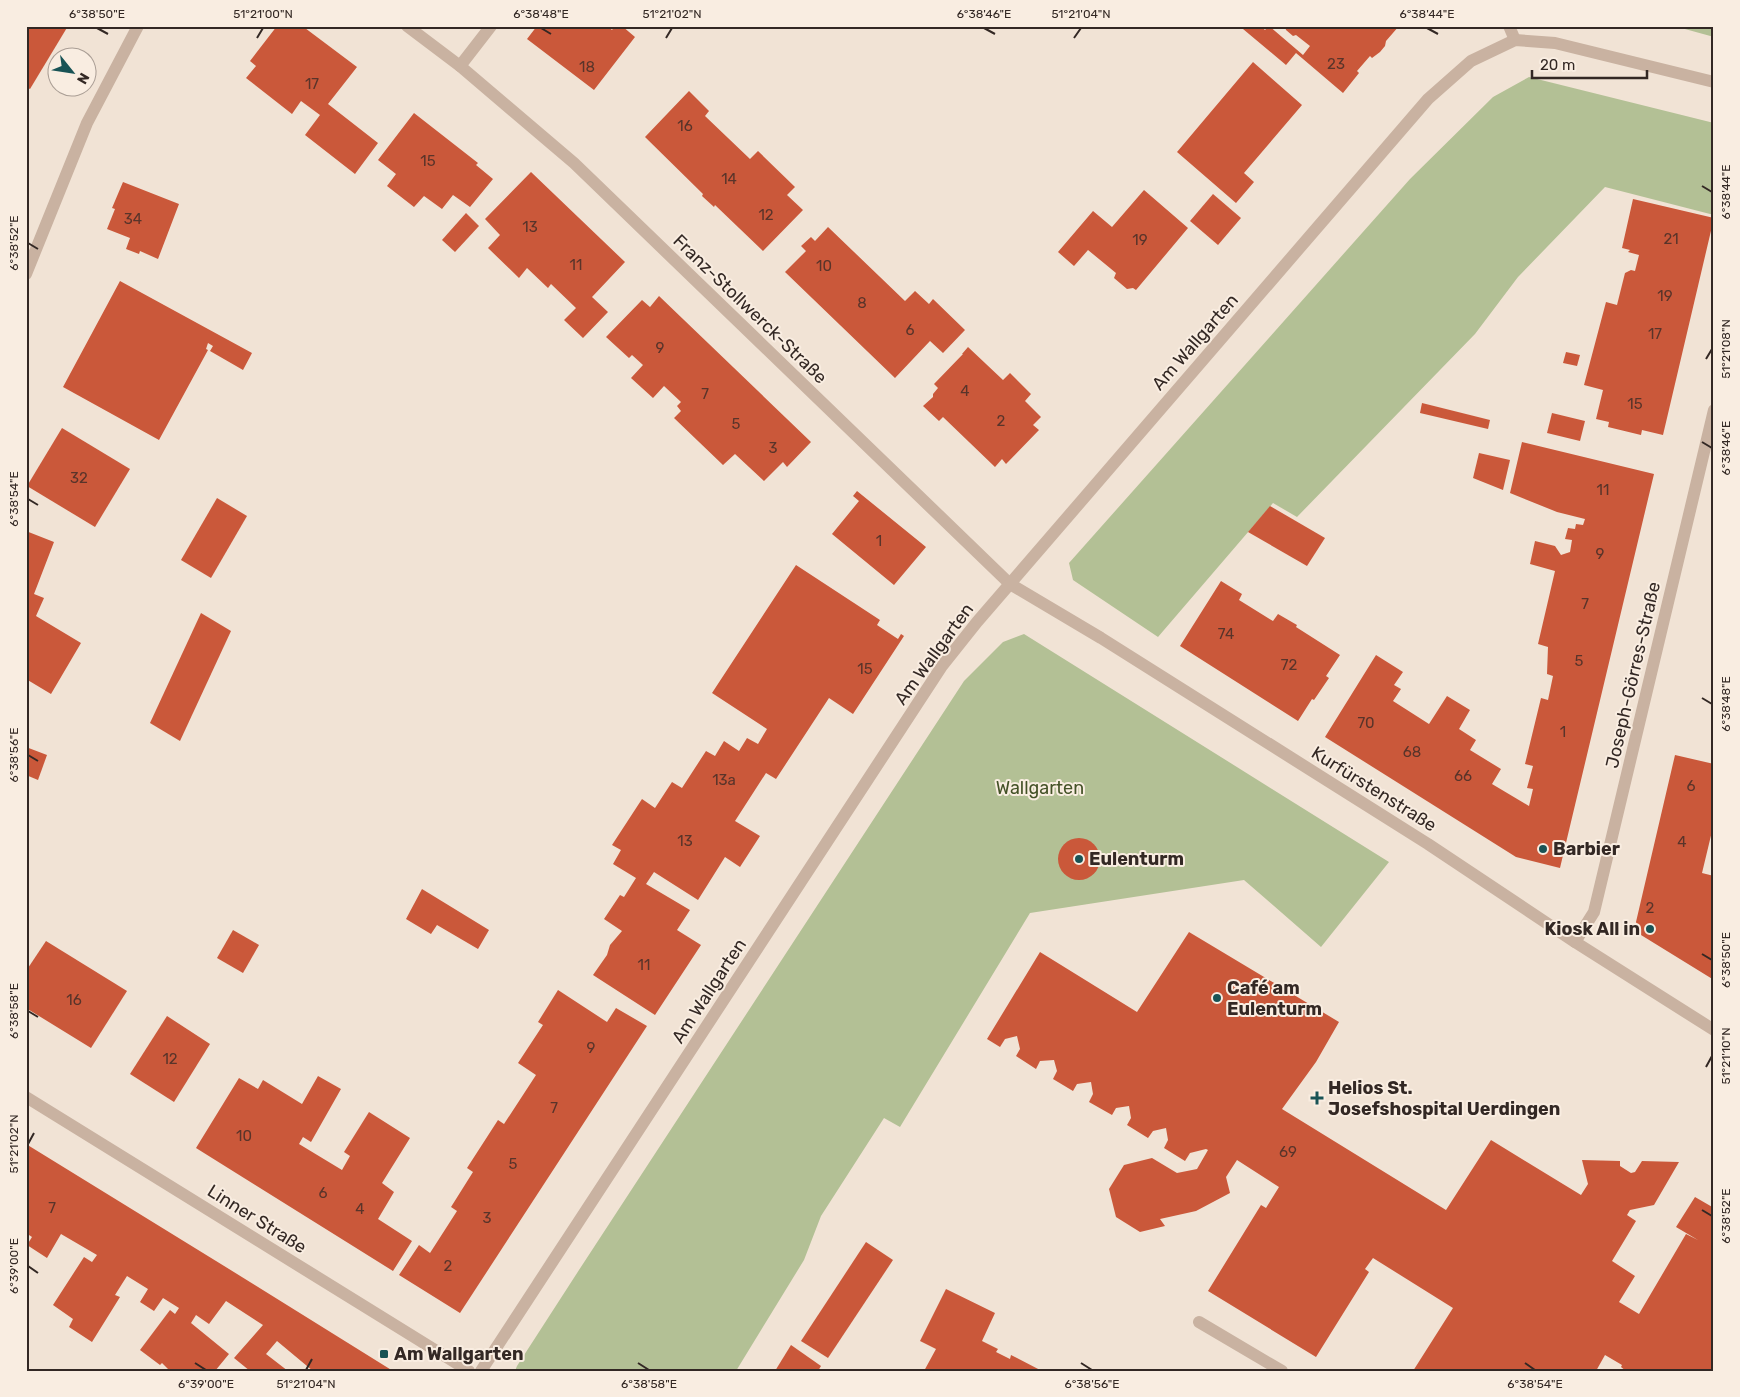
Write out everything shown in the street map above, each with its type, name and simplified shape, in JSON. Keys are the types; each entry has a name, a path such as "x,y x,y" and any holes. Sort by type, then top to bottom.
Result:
{"street":[{"path":"26,274 87,123 138,26"},
{"name":"Franz-Stollwerck-Straße","path":"407,26 460,66 574,163 1010,584"},
{"path":"460,66 491,26"},
{"path":"1509,26 1515,40 1555,43 1714,82"},
{"name":"Am Wallgarten","path":"481,1371 942,666 1010,584 1428,99 1472,61 1515,40"},
{"name":"Joseph-Görres-Straße","path":"1575,942 1594,912 1714,410"},
{"name":"Kurfürstenstraße","path":"1010,584 1102,638 1428,844 1575,942 1714,1030"},
{"name":"Linner Straße","path":"26,1096 469,1371"},
{"path":"1199,1322 1282,1371"}],"green space":[{"path":"1674,26 1714,26 1714,37"},
{"path":"1529,77 1714,123 1714,215 1605,187 1518,277 1475,334 1297,517 1273,503 1158,637 1073,580 1069,563 1410,179 1493,97"},
{"name":"Wallgarten","path":"1024,634 1389,862 1321,947 1244,880 1030,913 900,1127 884,1118 821,1216 804,1260 736,1371 515,1371 964,681 1003,642"}],"building":[{"path":"26,26 68,26 55,48 48,48 48,59 30,89 26,87"},
{"path":"277,26 306,26 305,28 357,67 328,104 378,143 355,174 305,135 320,115 301,101 292,114 246,78 256,66 250,61"},
{"path":"537,26 607,26 612,30 615,26 622,26 635,37 594,90 527,39"},
{"path":"1245,26 1260,26 1265,30 1269,26 1303,55 1310,46 1296,35 1293,36 1286,30 1285,26 1399,26 1386,41 1385,46 1380,52 1372,58 1370,56 1357,71 1359,73 1343,93 1296,53 1286,65 1243,29"},
{"path":"1253,62 1302,105 1244,173 1254,182 1236,203 1177,152"},
{"path":"689,91 709,111 705,116 750,159 758,151 795,187 787,195 803,210 763,251 715,205 714,207 702,196 703,194 645,137"},
{"path":"414,113 478,163 476,165 493,179 470,207 453,195 442,209 424,196 414,207 387,186 396,174 378,160"},
{"path":"531,172 625,262 592,297 608,312 583,338 564,320 576,308 551,284 548,288 527,268 519,278 488,248 500,235 485,219"},
{"path":"123,182 179,204 158,259 140,251 139,254 126,249 130,238 107,229 115,209 112,208"},
{"path":"1144,190 1188,228 1136,290 1133,288 1127,289 1114,278 1116,273 1088,250 1074,266 1058,252 1093,211 1112,227"},
{"path":"1213,194 1241,218 1218,245 1190,221"},
{"path":"1633,199 1714,218 1663,435 1642,430 1641,435 1608,427 1609,422 1596,419 1603,390 1584,385 1606,302 1617,305 1625,273 1631,270 1635,271 1639,255 1622,248"},
{"path":"466,213 479,226 455,252 442,240"},
{"path":"828,227 905,301 915,291 929,304 933,299 965,330 943,353 930,341 895,378 785,272 806,251 801,246 811,237 815,241"},
{"path":"120,281 252,353 243,370 210,351 213,346 208,343 206,349 208,350 159,440 63,387"},
{"path":"659,296 811,442 787,467 783,462 764,481 735,454 723,465 674,418 681,411 677,406 681,402 664,386 653,398 631,378 643,365 632,355 629,358 606,337 642,300 650,307"},
{"path":"968,347 1003,380 1010,373 1031,394 1025,401 1041,417 1033,425 1039,430 1006,464 1002,459 995,467 943,417 939,421 923,406 933,397 938,388 934,384"},
{"path":"1566,352 1580,355 1577,366 1563,363"},
{"path":"1422,403 1490,420 1488,429 1420,413"},
{"path":"1552,413 1585,421 1580,441 1547,433"},
{"path":"62,428 130,469 95,527 27,486"},
{"path":"1522,442 1654,474 1560,868 1516,857 1325,737 1376,655 1403,672 1394,685 1401,689 1393,701 1429,724 1447,696 1470,710 1459,729 1476,740 1470,750 1501,769 1492,784 1529,806 1533,789 1527,788 1533,766 1525,764 1541,698 1548,700 1553,676 1547,674 1548,647 1538,644 1555,571 1530,564 1535,541 1555,546 1561,555 1570,552 1572,540 1565,539 1568,528 1575,529 1576,524 1583,525 1585,519 1557,512 1510,493"},
{"path":"1479,453 1510,460 1503,490 1473,478"},
{"path":"857,491 926,547 894,585 832,534 859,501 853,496"},
{"path":"217,498 247,516 211,578 181,560"},
{"path":"1270,506 1325,538 1307,566 1248,532"},
{"path":"26,531 54,542 34,594 44,598 36,616 81,643 51,694 26,679"},
{"path":"796,565 880,620 877,625 898,639 901,634 904,636 853,714 829,698 776,779 766,773 735,821 760,836 740,867 725,857 698,900 654,872 646,884 690,910 677,930 701,945 655,1015 593,975 607,955 610,945 622,931 604,919 620,895 624,897 636,878 613,864 621,850 612,845 642,799 655,808 672,782 682,788 706,751 715,756 724,741 739,751 747,738 758,744 767,729 712,693"},
{"path":"1221,581 1242,594 1239,600 1273,621 1278,614 1340,655 1326,676 1329,678 1314,700 1312,699 1298,721 1180,646"},
{"path":"201,613 231,631 180,741 150,723"},
{"path":"26,747 47,755 38,780 26,775"},
{"path":"1675,755 1714,764 1714,823 1702,873 1714,876 1714,894 1711,899 1714,900 1714,980 1641,935 1636,922"},
{"name":"Eulenturm","path":"1083,838 1091,841 1097,847 1100,859 1097,871 1091,877 1075,880 1067,877 1061,871 1058,855 1061,847 1067,841"},
{"path":"422,889 489,930 478,949 437,925 431,934 406,919"},
{"path":"233,930 259,945 243,973 217,958"},
{"path":"1189,932 1339,1022 1316,1062 1282,1109 1446,1210 1491,1140 1581,1195 1588,1184 1582,1160 1620,1161 1620,1166 1631,1173 1635,1172 1642,1161 1679,1162 1654,1205 1630,1210 1627,1215 1636,1221 1612,1261 1635,1276 1619,1302 1639,1314 1686,1234 1698,1240 1676,1227 1695,1197 1714,1208 1714,1371 1626,1371 1621,1367 1622,1365 1605,1355 1596,1371 1413,1371 1453,1308 1373,1258 1365,1269 1369,1272 1316,1357 1208,1291 1261,1205 1266,1208 1279,1187 1237,1160 1226,1177 1230,1193 1196,1211 1160,1219 1165,1226 1140,1232 1116,1217 1109,1189 1124,1165 1152,1158 1177,1173 1197,1169 1208,1150 1190,1153 1185,1161 1164,1148 1168,1140 1166,1128 1153,1131 1148,1138 1127,1125 1131,1118 1129,1106 1116,1108 1112,1115 1089,1102 1093,1094 1091,1082 1077,1084 1073,1091 1053,1079 1057,1071 1054,1060 1040,1061 1036,1069 1016,1056 1020,1049 1017,1036 1005,1039 1000,1047 987,1039 1040,952 1137,1012"},
{"path":"46,941 127,991 91,1048 26,1008 26,971"},
{"path":"558,990 607,1022 616,1008 647,1026 460,1313 399,1275 419,1245 430,1253 457,1211 451,1207 473,1172 467,1168 498,1120 504,1124 536,1075 518,1063 543,1025 538,1022"},
{"path":"167,1016 210,1044 174,1102 130,1074"},
{"path":"318,1076 341,1089 311,1142 303,1137 299,1144 342,1170 350,1156 344,1152 369,1112 410,1138 382,1183 394,1192 378,1219 412,1241 393,1271 196,1148 239,1078 258,1089 263,1080 302,1104"},
{"path":"26,1144 393,1371 313,1371 277,1341 266,1354 288,1371 250,1371 234,1358 263,1325 226,1301 209,1324 196,1315 191,1323 229,1354 215,1371 170,1371 162,1363 160,1365 140,1350 170,1310 175,1314 179,1308 163,1298 154,1311 140,1302 148,1289 127,1276 115,1295 120,1297 92,1342 69,1327 73,1319 53,1305 84,1257 92,1262 97,1255 61,1234 47,1258 27,1245 32,1237 26,1233"},
{"path":"866,1242 893,1260 828,1358 801,1341"},
{"path":"946,1289 995,1313 982,1341 998,1349 996,1352 1010,1359 1011,1355 1042,1371 924,1371 936,1349 920,1341"},
{"path":"791,1345 821,1366 818,1371 775,1371"}],"place":[{"name":"Barbier","path":"1543,849"},
{"name":"Eulenturm","path":"1079,859"},
{"name":"Kiosk All in","path":"1650,929"},
{"name":"Café am Eulenturm","path":"1217,998"},
{"name":"Helios St. Josefshospital Uerdingen","path":"1317,1098"},
{"name":"Am Wallgarten","path":"384,1354"}]}
